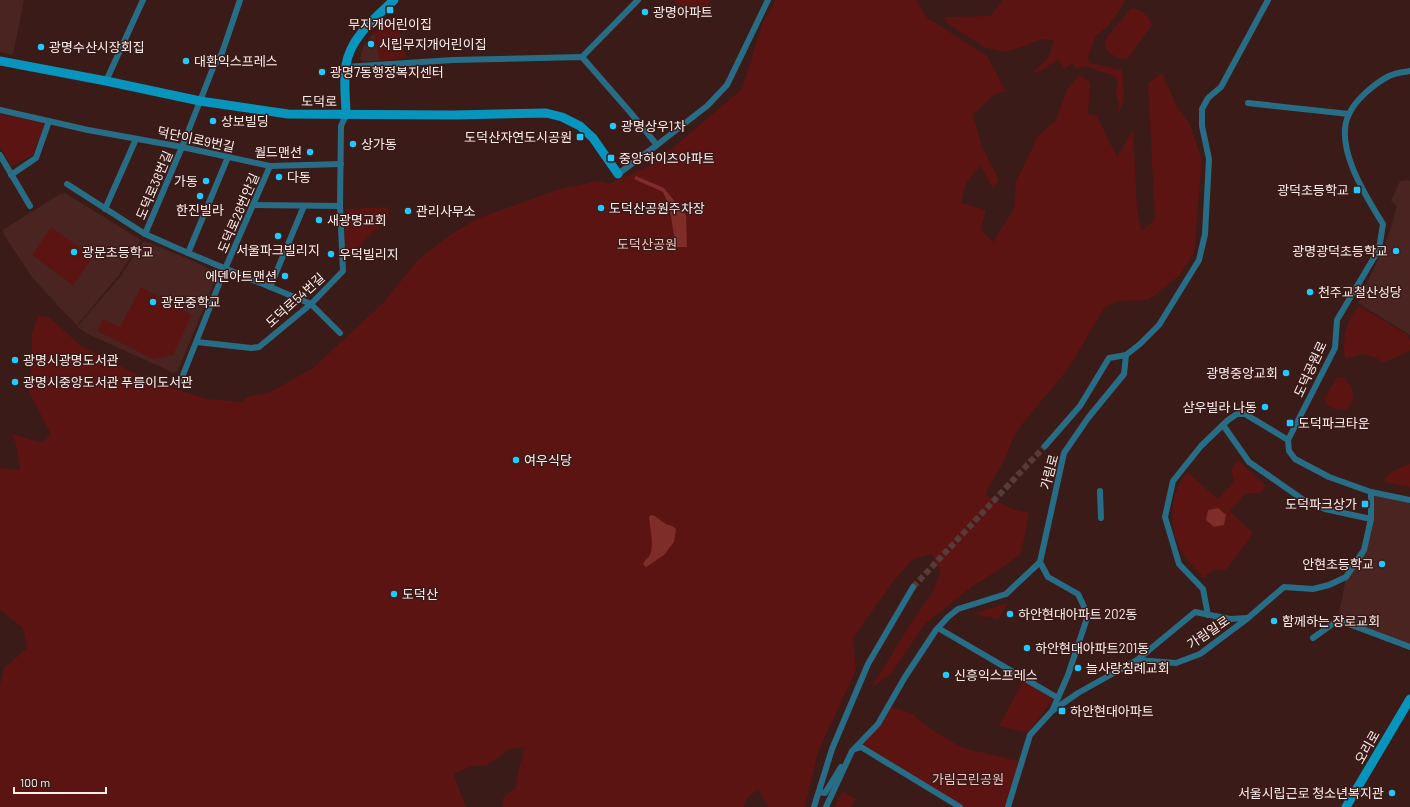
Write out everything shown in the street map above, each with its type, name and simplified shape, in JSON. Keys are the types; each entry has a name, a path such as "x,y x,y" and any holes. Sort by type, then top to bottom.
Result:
{"street":[{"path":"106,81 143,0"},
{"name":"도덕로38번길","path":"146,234 182,147 212,68 222,53 240,0"},
{"path":"346,115 345,67 353,44 363,31 394,0"},
{"path":"345,67 453,60 582,57 638,0"},
{"path":"618,174 707,106 727,85 768,0"},
{"path":"1126,355 1140,344 1159,325 1199,260 1205,234 1209,159 1202,126 1202,109 1208,98 1221,87 1268,0"},
{"path":"582,57 657,145"},
{"name":"도덕로","path":"0,61 200,101 288,114 454,115 546,113 562,117 580,126 593,138 618,174"},
{"path":"1248,103 1349,114 1352,107 1372,88 1390,76 1410,71"},
{"name":"덕단이로9번길","path":"0,110 270,166 340,164"},
{"name":"도덕공원로","path":"1288,440 1335,348 1337,320 1379,249 1383,224 1366,198 1350,164 1346,144 1345,121 1349,114"},
{"name":"도덕로54번길","path":"197,342 251,348 259,347 311,304 343,271 340,164 341,126 346,115"},
{"path":"11,175 36,158 49,121"},
{"path":"105,209 136,139"},
{"path":"0,155 30,206"},
{"path":"188,253 228,157"},
{"name":"도덕로28번안길","path":"181,380 270,166"},
{"name":"도덕로28번안길","path":"67,184 146,234 270,288 311,304 340,333"},
{"path":"254,205 340,206"},
{"path":"270,288 304,206"},
{"name":"가림로","path":"1040,562 1048,520 1064,454 1088,418 1124,374 1126,355 1109,358 1080,406 1045,446"},
{"path":"1208,615 1203,589 1179,564 1165,517 1173,482 1201,446 1237,414 1245,414 1288,440 1289,451 1295,459 1329,476 1371,492 1410,500"},
{"path":"1223,425 1248,462 1305,502 1324,509 1371,519"},
{"path":"1100,491 1100,518"},
{"name":"가림일로","path":"1137,660 1176,663 1200,654 1248,618 1284,587 1313,589 1329,585 1346,577 1364,550 1371,519 1371,492"},
{"path":"819,792 825,793 852,751 878,724 905,677 938,628 958,609 1006,594 1040,562 1048,577 1078,594 1088,615 1068,675 1052,711"},
{"path":"814,807 832,749 868,664 913,587"},
{"path":"1008,807 1030,735 1052,711 1078,692 1137,660 1194,612 1230,619 1248,618"},
{"path":"1312,638 1338,620 1410,647"},
{"path":"938,628 1058,698"},
{"name":"오리로","path":"1346,807 1410,699"},
{"path":"826,807 852,751 861,747 960,807"}],"shaded area":[{"path":"0,0 24,0 13,55 0,52"},
{"name":"시립무지개어린이집","path":"374,32 380,61 363,61 360,59 363,47"},
{"path":"636,176 664,188 686,215 687,247 676,247 669,205 663,192 634,179"},
{"name":"광명광덕초등학교","path":"1400,181 1410,181 1410,335 1358,303 1388,237 1397,206 1391,201"},
{"name":"광문초등학교","path":"65,193 141,240 119,275 77,325 32,277 4,235 3,230 60,194"},
{"name":"광문중학교","path":"144,241 196,262 218,274 178,370 174,373 88,334 77,327 120,277"},
{"name":"안현초등학교","path":"1371,492 1410,500 1410,647 1338,620 1346,577 1364,550 1371,519"},
{"path":"1218,508 1226,515 1224,525 1214,527 1206,520 1208,510"},
{"path":"651,515 676,529 674,542 664,555 646,567 643,564 649,557 652,548 649,517"}],"green space":[{"path":"673,0 710,0 703,13 681,14 681,9"},
{"name":"도덕산공원","path":"776,0 916,0 926,17 987,56 1006,91 995,94 973,115 982,147 999,180 993,188 980,166 966,183 961,203 986,210 981,229 993,242 1014,209 1016,182 1038,136 1056,120 1067,89 1080,75 1090,83 1088,114 1097,116 1117,157 1133,130 1137,210 1142,231 1155,219 1148,83 1162,73 1178,109 1189,122 1202,160 1194,253 1180,275 1148,300 1119,301 1105,307 1068,369 1014,436 1005,459 985,494 1012,509 1029,513 1021,553 1009,563 970,588 925,624 891,674 871,688 931,594 941,573 932,554 913,559 893,582 853,638 856,670 818,752 805,807 768,807 758,789 746,799 744,807 503,807 502,799 515,788 524,747 510,749 486,766 472,766 453,774 466,807 0,807 0,686 4,668 27,648 23,628 0,610 0,468 20,470 16,445 12,434 42,443 51,434 29,392 32,333 38,316 49,317 80,345 151,382 208,399 242,402 246,397 270,392 313,368 384,302 418,260 443,240 476,219 560,189 599,181 609,184 655,163 742,89 763,22"},
{"path":"1003,0 1126,0 1109,25 1096,36 1088,56 1089,63 1122,70 1124,100 1117,116 1119,105 1116,93 1118,81 1114,76 1085,66 1077,69 1072,63 1065,69 1057,60 1041,71 1032,73 1048,58 1054,40 1042,39 1004,52 984,47 948,24 944,17 990,16"},
{"path":"1133,8 1145,14 1152,25 1128,58 1121,59 1105,49 1106,39 1129,10"},
{"path":"393,16 393,21 397,21 406,58 380,61 374,32"},
{"path":"0,114 45,123 33,155 11,166 0,146"},
{"path":"388,207 389,216 344,261 346,209"},
{"path":"51,227 93,257 73,285 32,255"},
{"path":"141,287 190,314 191,316 173,355 153,359 97,331 103,319 120,327"},
{"path":"1360,306 1408,335 1410,341 1410,351 1383,363 1376,358 1362,354 1346,359 1344,354 1344,339 1348,323 1355,310"},
{"path":"1343,377 1350,385 1354,396 1347,410 1330,407 1325,402 1324,398 1337,378"},
{"path":"1238,460 1266,486 1260,493 1246,493 1230,511 1253,533 1226,570 1215,569 1203,578 1185,556 1177,541 1172,516 1176,492 1187,472 1218,499 1234,482 1231,469"},
{"path":"1410,464 1410,487 1384,482 1388,475 1398,468"},
{"path":"1008,603 998,620 989,616 987,618 976,613"},
{"path":"1025,678 1056,696 1028,733 999,726"},
{"name":"가림근린공원","path":"888,706 911,713 932,730 963,748 1022,762 1008,807 960,807 861,747 878,724"},
{"path":"842,792 856,799 851,807 835,807"}],"tunnel":[{"path":"913,587 1045,446"}],"place":[{"name":"무지개어린이집","path":"390,10"},
{"name":"광명아파트","path":"645,12"},
{"name":"시립무지개어린이집","path":"371,44"},
{"name":"광명수산시장회집","path":"41,47"},
{"name":"대환익스프레스","path":"186,61"},
{"name":"광명7동행정복지센터","path":"322,72"},
{"name":"상보빌딩","path":"213,121"},
{"name":"광명상우1차","path":"613,126"},
{"name":"도덕산자연도시공원","path":"580,137"},
{"name":"상가동","path":"353,144"},
{"name":"월드맨션","path":"310,152"},
{"name":"중앙하이츠아파트","path":"611,158"},
{"name":"다동","path":"279,177"},
{"name":"가동","path":"206,181"},
{"name":"광덕초등학교","path":"1357,190"},
{"name":"한진빌라","path":"200,196"},
{"name":"도덕산공원주차장","path":"601,208"},
{"name":"관리사무소","path":"408,211"},
{"name":"새광명교회","path":"319,220"},
{"name":"서울파크빌리지","path":"278,236"},
{"name":"광명광덕초등학교","path":"1396,251"},
{"name":"광문초등학교","path":"74,252"},
{"name":"우덕빌리지","path":"331,254"},
{"name":"에덴아트맨션","path":"285,276"},
{"name":"천주교철산성당","path":"1310,292"},
{"name":"광문중학교","path":"153,302"},
{"name":"광명시광명도서관","path":"15,360"},
{"name":"광명중앙교회","path":"1286,373"},
{"name":"광명시중앙도서관 푸름이도서관","path":"15,382"},
{"name":"삼우빌라 나동","path":"1265,407"},
{"name":"도덕파크타운","path":"1290,423"},
{"name":"여우식당","path":"516,460"},
{"name":"도덕파크상가","path":"1365,504"},
{"name":"안현초등학교","path":"1382,564"},
{"name":"도덕산","path":"394,594"},
{"name":"하안현대아파트 202동","path":"1010,614"},
{"name":"함께하는 장로교회","path":"1274,621"},
{"name":"하안현대아파트201동","path":"1027,648"},
{"name":"늘사랑침례교회","path":"1078,668"},
{"name":"신흥익스프레스","path":"946,675"},
{"name":"하안현대아파트","path":"1062,711"},
{"name":"서울시립근로 청소년복지관","path":"1392,793"}]}
